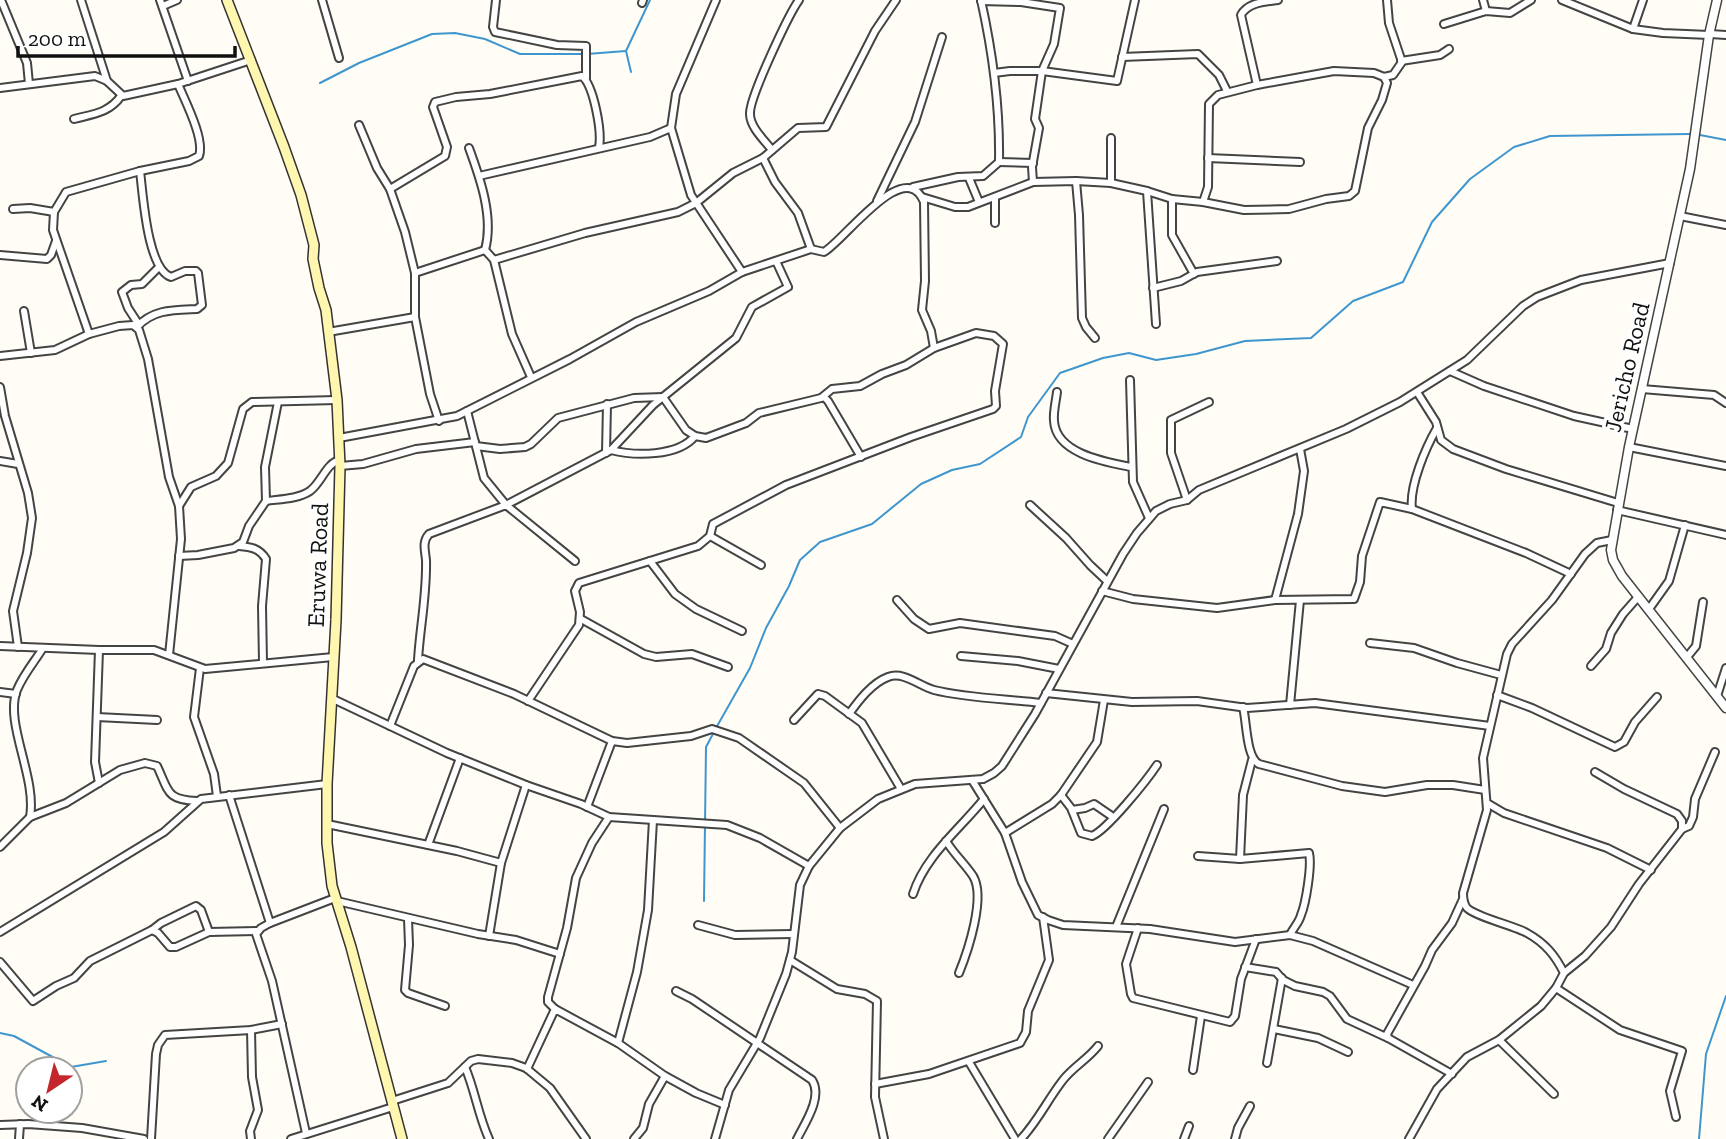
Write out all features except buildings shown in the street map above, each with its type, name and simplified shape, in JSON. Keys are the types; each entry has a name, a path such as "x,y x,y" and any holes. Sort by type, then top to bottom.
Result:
{"main road":[{"name":"Eruwa Road","path":"227,0 301,195 326,310 337,400 340,463 327,784 329,870 402,1139"}],"street":[{"path":"1,0 27,63 29,84"},
{"path":"80,0 107,81"},
{"path":"177,0 161,3 188,81"},
{"path":"322,0 339,58"},
{"path":"496,0 493,27 495,32 557,45 588,48 586,78 601,134 599,147"},
{"path":"716,0 676,94 671,128 689,189 742,272"},
{"path":"772,150 753,125 750,108 782,28 799,0"},
{"path":"494,260 586,233 678,212 696,203 733,173 763,159 798,128 826,127 875,31 896,0"},
{"path":"994,73 1042,71 1114,82 1118,77 1135,0"},
{"path":"1257,85 1241,15 1248,7 1278,0"},
{"path":"1203,202 1208,187 1209,104 1227,91 1334,71 1374,73 1384,77 1396,73 1401,61 1390,23 1387,0"},
{"path":"1483,0 1486,10"},
{"path":"1444,24 1486,10 1510,13 1531,0"},
{"path":"1562,0 1633,29 1726,35"},
{"path":"1633,29 1643,0"},
{"name":"Jericho Road","path":"1717,0 1690,169 1629,447 1611,550 1616,568 1726,708"},
{"path":"999,162 1000,119 991,46 981,1 1021,2 1060,9 1054,44 1042,71 1035,119 1039,128 1033,182"},
{"path":"876,203 915,122 942,37"},
{"path":"1401,61 1440,54 1449,49"},
{"path":"1122,57 1198,54 1219,75 1227,91"},
{"path":"74,119 107,111 121,96 178,84 251,60"},
{"path":"0,88 95,76 107,81 121,96"},
{"path":"390,189 447,152 433,107 435,102 577,76 586,78"},
{"path":"922,197 960,208 1033,182 1076,181 1111,183 1172,199 1244,210 1289,209 1353,194 1368,128 1387,83 1384,77"},
{"path":"89,334 53,230 54,212 65,192 140,171 189,161 199,156 199,139 178,84"},
{"path":"359,125 377,168 390,189 405,232 415,273 415,317 430,394 439,421"},
{"path":"479,176 650,137 671,128"},
{"path":"1111,138 1111,183"},
{"path":"469,148 479,176 489,232 485,250"},
{"path":"1208,158 1300,162"},
{"path":"763,159 798,214 811,249"},
{"path":"339,438 439,421 467,411 636,323 742,272 811,249 824,252 830,249 876,203 901,188 958,177 982,177 999,162 1033,163"},
{"path":"138,326 145,317 157,312 201,307 198,273 188,270 171,277 163,274 159,267 149,236 140,171"},
{"path":"969,178 979,202"},
{"path":"1076,181 1082,318 1095,338"},
{"path":"913,187 922,197 925,212 925,281 922,310 931,331 934,348"},
{"path":"1147,191 1156,324"},
{"path":"995,197 995,223"},
{"path":"1172,199 1172,235 1194,274"},
{"path":"13,209 30,208 54,212"},
{"path":"1680,216 1726,225"},
{"path":"0,255 47,260 57,240"},
{"path":"415,273 485,250"},
{"path":"485,250 494,260 512,334 531,377"},
{"path":"390,726 418,660 420,624 426,590 425,538 429,534 506,505 609,452 653,405 736,338 752,307 788,287 776,261"},
{"path":"1153,288 1181,281 1194,274 1277,261"},
{"path":"715,1139 735,1078 758,1042 774,1008 790,960 800,885 809,866 840,828 862,810 901,789 915,784 990,777 1002,766 1041,703 1123,554 1149,518 1170,503 1187,500 1199,490 1346,429 1417,392 1467,360 1523,306 1537,298 1581,280 1670,263"},
{"path":"159,267 142,284 131,285 122,292 138,326 149,359 169,477 179,506 181,539 169,655"},
{"path":"24,311 31,354"},
{"path":"328,332 415,317"},
{"path":"0,356 55,350 89,334 127,324 138,326"},
{"path":"528,701 581,620 575,591 579,583 698,545 710,536 713,524 786,485 996,406 995,391 1004,349 999,339 993,335 976,333 934,348 906,365 860,386 832,388 821,398"},
{"path":"1450,371 1574,416 1633,429"},
{"path":"1130,380 1133,482 1149,518"},
{"path":"0,387 32,518 27,553 13,611 18,647"},
{"path":"1642,389 1714,395 1726,401"},
{"path":"1417,392 1436,422 1441,440 1461,453 1617,506 1726,535"},
{"path":"1057,393 1054,421 1062,438 1081,454 1131,467"},
{"path":"663,397 686,430 701,438 715,436 746,423 759,414 824,397 861,457"},
{"path":"266,501 305,493 321,479 331,463 363,464 416,449 475,444 500,449 524,447 531,444 558,418 634,398 663,397"},
{"path":"179,506 191,487 216,476 228,463 243,409 252,402 337,400"},
{"path":"239,546 266,501 265,467 278,402"},
{"path":"1187,500 1171,453 1171,420 1209,402"},
{"path":"607,404 609,452"},
{"path":"467,411 484,478 506,505 575,561"},
{"path":"1412,509 1413,492 1425,451 1437,428"},
{"path":"609,452 628,455 670,451 691,441 695,436"},
{"path":"1629,447 1726,466"},
{"path":"1275,600 1298,514 1304,471 1300,449"},
{"path":"0,461 18,464"},
{"path":"1102,591 1133,599 1217,608 1275,600 1354,599 1360,582 1362,556 1380,502 1412,509 1526,553 1571,574"},
{"path":"1030,505 1107,581"},
{"path":"1649,609 1669,581 1685,524"},
{"path":"710,536 761,565"},
{"path":"1388,1038 1388,1030 1463,898 1470,864 1483,828 1487,803 1483,758 1501,675 1512,644 1552,600 1591,548 1612,540"},
{"path":"179,556 198,555 239,546 262,552 266,559 262,606 263,663"},
{"path":"650,561 675,594 695,609 743,631"},
{"path":"1591,666 1606,649 1611,633 1623,614 1639,597"},
{"path":"897,600 929,629 960,623 1055,636 1073,644"},
{"path":"1290,705 1300,600"},
{"path":"1688,657 1696,646 1703,602"},
{"path":"581,620 643,654 656,657 692,654 728,667"},
{"path":"1370,643 1414,649 1501,675"},
{"path":"0,646 99,650 138,648 154,650 200,668 333,657"},
{"path":"30,817 31,787 14,715 16,694 43,648"},
{"path":"99,650 95,762 99,783"},
{"path":"961,656 1018,661 1059,669"},
{"path":"418,660 432,662 528,701 612,741 627,743 691,736 710,730 738,738 784,767 814,793 840,828"},
{"path":"200,668 194,716 214,775 218,796"},
{"path":"1717,696 1726,668"},
{"path":"849,714 866,693 880,682 895,676 902,676 934,690 1041,703"},
{"path":"0,692 16,694"},
{"path":"794,720 821,693 862,723 901,789"},
{"path":"1046,693 1104,700 1197,701 1243,707 1333,705 1490,726"},
{"path":"1497,695 1532,708 1615,747 1624,742 1635,722 1657,697"},
{"path":"331,698 460,758 609,817 727,825 760,838 809,866"},
{"path":"1005,833 1052,804 1060,795 1097,742 1104,700"},
{"path":"1240,859 1243,795 1252,760 1243,707"},
{"path":"97,717 157,720"},
{"path":"587,807 612,741"},
{"path":"1409,1139 1432,1096 1467,1057 1499,1040 1541,1006 1556,988 1564,972 1585,956 1612,927 1651,870 1682,829 1689,825 1695,799 1715,752"},
{"path":"428,845 460,758"},
{"path":"1252,760 1342,786 1376,791 1427,785 1453,785 1485,790"},
{"path":"0,847 30,817 66,803 120,770 152,763 157,766 172,797 180,801 199,801 229,794 327,784"},
{"path":"1060,795 1072,810 1081,834 1087,836 1098,833 1140,790 1157,765"},
{"path":"1595,772 1677,814 1682,821 1682,829"},
{"path":"971,780 1005,833 1022,882 1038,915 1063,925 1138,928 1240,942 1290,935 1313,941 1413,985"},
{"path":"489,936 502,863 526,785"},
{"path":"229,794 270,923"},
{"path":"913,894 918,877 984,799"},
{"path":"0,932 164,832 199,801"},
{"path":"1487,803 1504,813 1606,848 1651,870"},
{"path":"1072,810 1094,804 1114,817"},
{"path":"1116,927 1164,808"},
{"path":"609,817 592,843 576,878 548,1002 555,1009 618,1043 665,1076 725,1105"},
{"path":"618,1043 637,972 648,910 653,820"},
{"path":"327,824 502,863"},
{"path":"946,841 974,878 978,893 959,974"},
{"path":"1198,856 1240,859 1309,853 1310,869 1303,910 1290,935"},
{"path":"1463,898 1464,905 1471,911 1527,933 1541,942 1556,958 1564,972"},
{"path":"152,930 170,947 176,947 209,932 258,931 270,923 336,900 516,940 560,954"},
{"path":"0,962 30,1000 36,1001 56,986 74,978 90,961 196,906 201,910 209,932"},
{"path":"875,1084 929,1074 1020,1043 1028,1011 1049,960 1043,917"},
{"path":"408,918 409,945 405,990 445,1006"},
{"path":"698,925 735,935 794,934"},
{"path":"1138,928 1126,964 1131,994 1138,1001 1230,1022 1234,1020 1245,967 1256,940"},
{"path":"258,931 257,939 272,981 306,1133"},
{"path":"1240,942 1249,956"},
{"path":"790,960 836,989 865,994 877,1001 875,1084 884,1139"},
{"path":"1245,967 1276,972 1294,986 1323,992 1348,1019 1452,1074"},
{"path":"1267,1063 1282,978"},
{"path":"1556,988 1620,1030 1682,1051 1670,1091 1676,1117"},
{"path":"676,991 807,1074 815,1085 814,1102 797,1139"},
{"path":"527,1069 555,1009"},
{"path":"1193,1070 1201,1016"},
{"path":"151,1139 156,1054 165,1035 251,1030 282,1024"},
{"path":"1274,1029 1318,1038 1348,1052"},
{"path":"251,1030 252,1077 258,1110 250,1131 251,1139"},
{"path":"1499,1040 1554,1094"},
{"path":"1021,1139 1065,1077 1098,1046"},
{"path":"291,1139 449,1083 465,1067 478,1059 512,1063 527,1069 550,1088 586,1139"},
{"path":"968,1062 1015,1139"},
{"path":"465,1067 489,1139"},
{"path":"634,1139 643,1128 649,1104 665,1076"},
{"path":"1108,1139 1148,1082"},
{"path":"1235,1139 1250,1106"},
{"path":"32,1125 82,1129 122,1138 144,1139"},
{"path":"1184,1139 1189,1126"}],"waterway":[{"path":"631,72 626,51 650,0"},
{"path":"320,83 359,63 432,34 455,33 485,39 520,54 626,51"},
{"path":"716,728 750,668 766,628 800,560 820,542 872,524 921,484 952,470 980,464 1021,437 1028,417 1060,373 1103,358 1129,353 1156,360 1196,354 1245,341 1311,338 1353,301 1403,282 1432,222 1470,179 1514,147 1550,136 1690,134"},
{"path":"1700,135 1726,140"},
{"path":"704,901 706,747 714,732"},
{"path":"1699,1139 1706,1054 1726,996"},
{"path":"0,1033 14,1036 71,1067 106,1061"}]}
